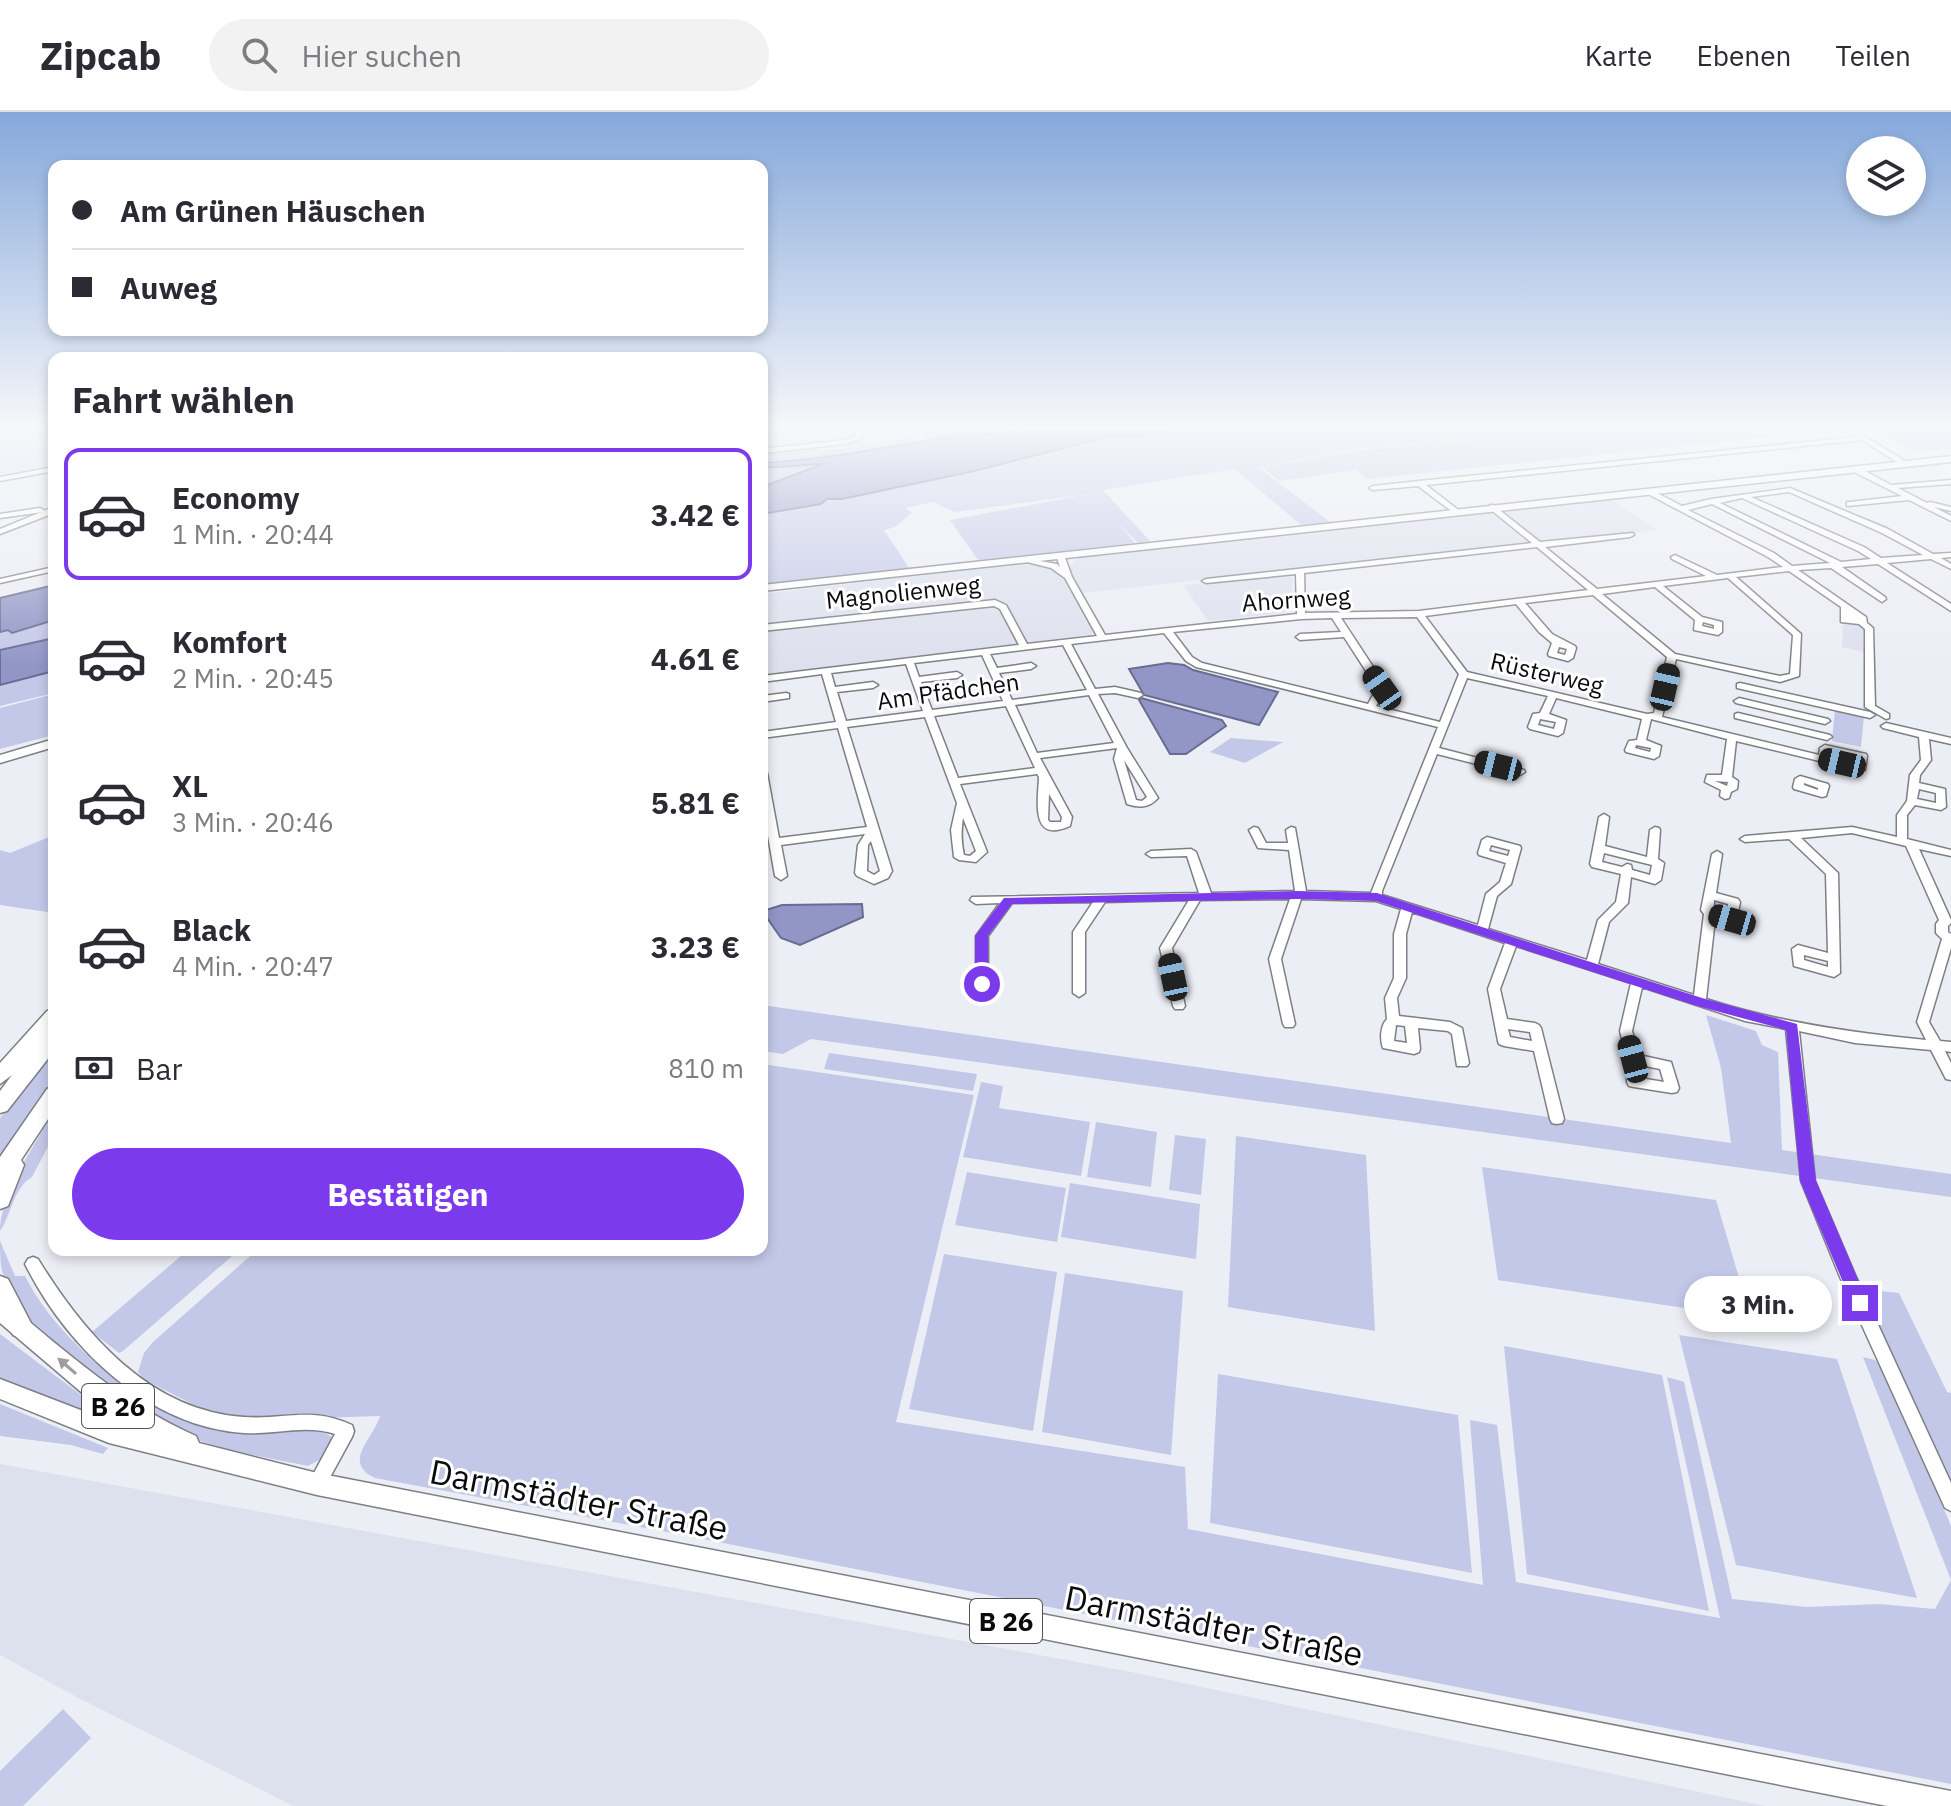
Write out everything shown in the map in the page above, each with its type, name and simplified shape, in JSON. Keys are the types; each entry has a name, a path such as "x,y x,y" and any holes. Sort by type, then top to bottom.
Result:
{"highway":[{"path":"0,1076 48,1023"},
{"path":"36,1058 48,1037"},
{"path":"0,1105 48,1044"},
{"path":"0,1174 48,1104"},
{"path":"0,1200 21,1147"},
{"path":"0,1286 21,1327"}],"main road":[{"path":"768,587 1056,559 1483,508"},
{"path":"0,759 48,745"},
{"name":"Darmstädter Straße","path":"0,1310 106,1399 166,1434 230,1460"},
{"name":"Darmstädter Straße","path":"0,1389 109,1432 317,1484 1951,1805"}],"street":[{"path":"1450,508 1454,511"},
{"path":"1494,508 1672,656 1790,679"},
{"name":"Ahornweg","path":"1725,508 1837,565 1882,599"},
{"path":"1769,508 1850,544 1951,608"},
{"path":"1832,508 1951,567"},
{"path":"1929,508 1951,519"},
{"path":"0,516 48,509"},
{"path":"1680,509 1791,568 1845,607 1844,620 1869,628 1870,707 1886,721 1951,741"},
{"path":"0,532 48,511"},
{"path":"1206,581 1630,535"},
{"name":"Ahornweg","path":"768,678 1301,616 1419,614 1791,568 1951,555"},
{"path":"1675,557 1715,577"},
{"path":"1056,559 1102,637"},
{"path":"0,581 48,570"},
{"path":"1300,571 1301,616"},
{"path":"1729,575 1797,634 1796,673 1790,679 1791,697"},
{"path":"1657,585 1699,619"},
{"path":"1519,602 1556,644"},
{"name":"Magnolienweg","path":"768,627 995,603 1003,607 1024,647"},
{"path":"1334,614 1344,634 1382,688 1371,707"},
{"name":"Rüsterweg","path":"1419,614 1464,674 1821,758 1812,782"},
{"path":"1167,630 1189,659 1199,665 1442,725"},
{"path":"1300,637 1344,634"},
{"path":"1066,642 1153,798 1150,802 1131,802 1119,759 1122,747"},
{"path":"954,782 1042,774 985,652"},
{"path":"1641,742 1651,717 1658,715 1672,656"},
{"path":"909,661 982,852 972,860 959,857 957,852 955,821 962,803"},
{"path":"994,671 1031,666"},
{"path":"775,842 873,830 826,671"},
{"path":"1377,897 1376,891 1464,674"},
{"path":"915,680 957,675"},
{"path":"833,690 873,685"},
{"path":"1740,686 1870,715"},
{"name":"Am Pfädchen","path":"768,734 1093,692 1115,690 1138,695"},
{"path":"1763,722 1775,694"},
{"path":"1544,716 1553,695"},
{"path":"768,698 786,696"},
{"path":"1739,701 1825,721"},
{"path":"1744,740 1742,717 1827,737"},
{"path":"1924,735 1926,760 1915,775 1915,785 1911,788 1912,801 1902,815 1907,842 1948,923 1942,924 1942,933 1950,938 1923,1022 1951,1075"},
{"path":"1726,788 1732,737"},
{"path":"1034,756 1122,747"},
{"path":"1433,750 1520,772"},
{"path":"1912,801 1941,807 1941,791 1915,785"},
{"path":"768,805 781,876"},
{"path":"1599,848 1658,863 1655,880 1596,864 1604,817"},
{"path":"1254,830 1262,846 1293,847"},
{"path":"1289,1024 1275,959 1299,895 1291,830"},
{"path":"1652,861 1655,830"},
{"path":"1745,839 1852,830 1951,853"},
{"path":"1793,836 1832,873 1834,959"},
{"path":"1151,854 1191,852 1202,882 1201,896 1166,948 1179,1006"},
{"path":"1699,1002 1710,914 1707,910 1712,896 1717,854"},
{"path":"1591,967 1604,920 1622,903 1630,856"},
{"path":"1482,931 1492,894 1505,884 1512,861"},
{"path":"976,900 1299,895 1377,897 1699,1002 1792,1027 1855,1038 1951,1047"},
{"path":"1710,914 1732,920 1734,902 1712,896"},
{"path":"1079,993 1079,932 1101,899"},
{"path":"982,984 982,936 1008,900"},
{"path":"1393,1020 1391,998 1400,978 1400,934 1407,908"},
{"path":"1512,941 1494,989 1501,1023 1535,1028 1557,1119"},
{"path":"1633,1059 1626,1031 1637,982"},
{"path":"1393,1020 1388,1025 1388,1045 1414,1049 1411,1022"},
{"path":"1393,1020 1450,1027 1458,1031 1462,1063"},
{"path":"1792,1027 1806,1171 1848,1277 1951,1502"},
{"path":"33,1264 49,1294 75,1327 116,1367 164,1401 222,1423 315,1422 334,1424 346,1431 317,1484"}],"shaded area":[{"path":"768,508 797,508 768,513"},
{"path":"791,508 906,508 912,513 895,527 884,530 909,568 768,583 768,513"},
{"path":"946,508 984,508 955,512"},
{"path":"1014,508 1120,508 1150,541 1138,543 1117,522 1135,543 978,560 950,520"},
{"path":"1281,508 1312,508 1330,522 1301,525"},
{"path":"1520,508 1624,508 1657,530 1073,594 1094,634 768,674 768,593 1029,563 1052,568 1071,565 1078,558"},
{"path":"1289,576 1293,579 1290,612 1208,621 1183,585"},
{"path":"48,586 48,622 12,633 8,630 0,632 0,598"},
{"path":"1843,621 1867,628 1868,653 1842,647"},
{"path":"48,622 48,639 0,650 0,632 8,630 12,633"},
{"path":"48,639 48,673 0,685 0,650"},
{"path":"1168,663 1278,692 1259,725 1144,695 1129,669"},
{"path":"48,673 48,694 0,706 0,685"},
{"path":"48,696 48,737 0,749 0,708"},
{"path":"1141,698 1222,720 1226,726 1186,754 1170,754 1139,700"},
{"path":"1835,709 1864,716 1861,747 1832,741"},
{"path":"1231,738 1283,742 1245,763 1210,752"},
{"path":"48,837 48,912 0,905 0,850 10,853"},
{"path":"862,904 863,917 800,945 781,938 768,919 768,909 782,905"},
{"path":"768,1006 1731,1143 1721,1068 1706,1015 1756,1031 1762,1045 1778,1052 1782,1150 1951,1174 1951,1197 811,1039 783,1054 768,1052"},
{"path":"829,1053 977,1074 973,1091 824,1069"},
{"path":"48,1054 48,1093 0,1164 0,1118"},
{"path":"768,1065 974,1095 896,1422 1185,1467 1188,1529 1483,1585 1470,1420 1497,1425 1516,1582 1720,1618 1667,1377 1684,1382 1732,1599 1807,1607 1879,1604 1935,1609 1951,1580 1951,1784 662,1531 375,1478 365,1472 360,1457 380,1416 253,1420 206,1411 145,1380 138,1372 144,1353 250,1256 768,1256"},
{"path":"981,1082 1003,1086 999,1108 1090,1122 1081,1176 963,1157"},
{"path":"48,1121 48,1146 32,1177 16,1195 0,1231 6,1201"},
{"path":"1096,1122 1157,1132 1151,1187 1087,1177"},
{"path":"1175,1135 1206,1139 1201,1195 1169,1190"},
{"path":"1236,1136 1366,1155 1375,1331 1228,1307"},
{"path":"1482,1167 1716,1200 1751,1318 1498,1280"},
{"path":"967,1172 1066,1188 1057,1242 955,1225"},
{"path":"1070,1183 1200,1204 1196,1259 1061,1237"},
{"path":"0,1241 15,1276 25,1276 62,1329 86,1354 144,1398 206,1426 236,1432 301,1430 325,1433 333,1438 325,1457 308,1466 219,1447 165,1425 109,1390 81,1369 31,1321 13,1296 2,1271"},
{"path":"944,1254 1057,1272 1033,1431 909,1409"},
{"path":"181,1256 232,1256 123,1351 119,1353 92,1332"},
{"path":"1065,1273 1183,1291 1171,1455 1042,1432"},
{"path":"1860,1289 1899,1293 1947,1392 1951,1393 1951,1483"},
{"path":"0,1334 121,1425 121,1426 0,1383"},
{"path":"1679,1335 1837,1359 1917,1598 1736,1565"},
{"path":"1504,1346 1662,1375 1709,1611 1527,1574"},
{"path":"1863,1357 1875,1360 1885,1370 1951,1526 1951,1580"},
{"path":"1218,1374 1458,1415 1472,1573 1210,1523"},
{"path":"0,1404 108,1448 103,1454 71,1445 0,1436"},
{"path":"0,1464 1126,1671 1765,1806 293,1806 0,1655"},
{"path":"63,1709 91,1738 23,1806 0,1806 0,1771"}],"route":[{"path":"982,984 982,936 1008,900 1297,895 1377,897 1699,1002 1792,1027 1808,1181 1860,1303"}]}
